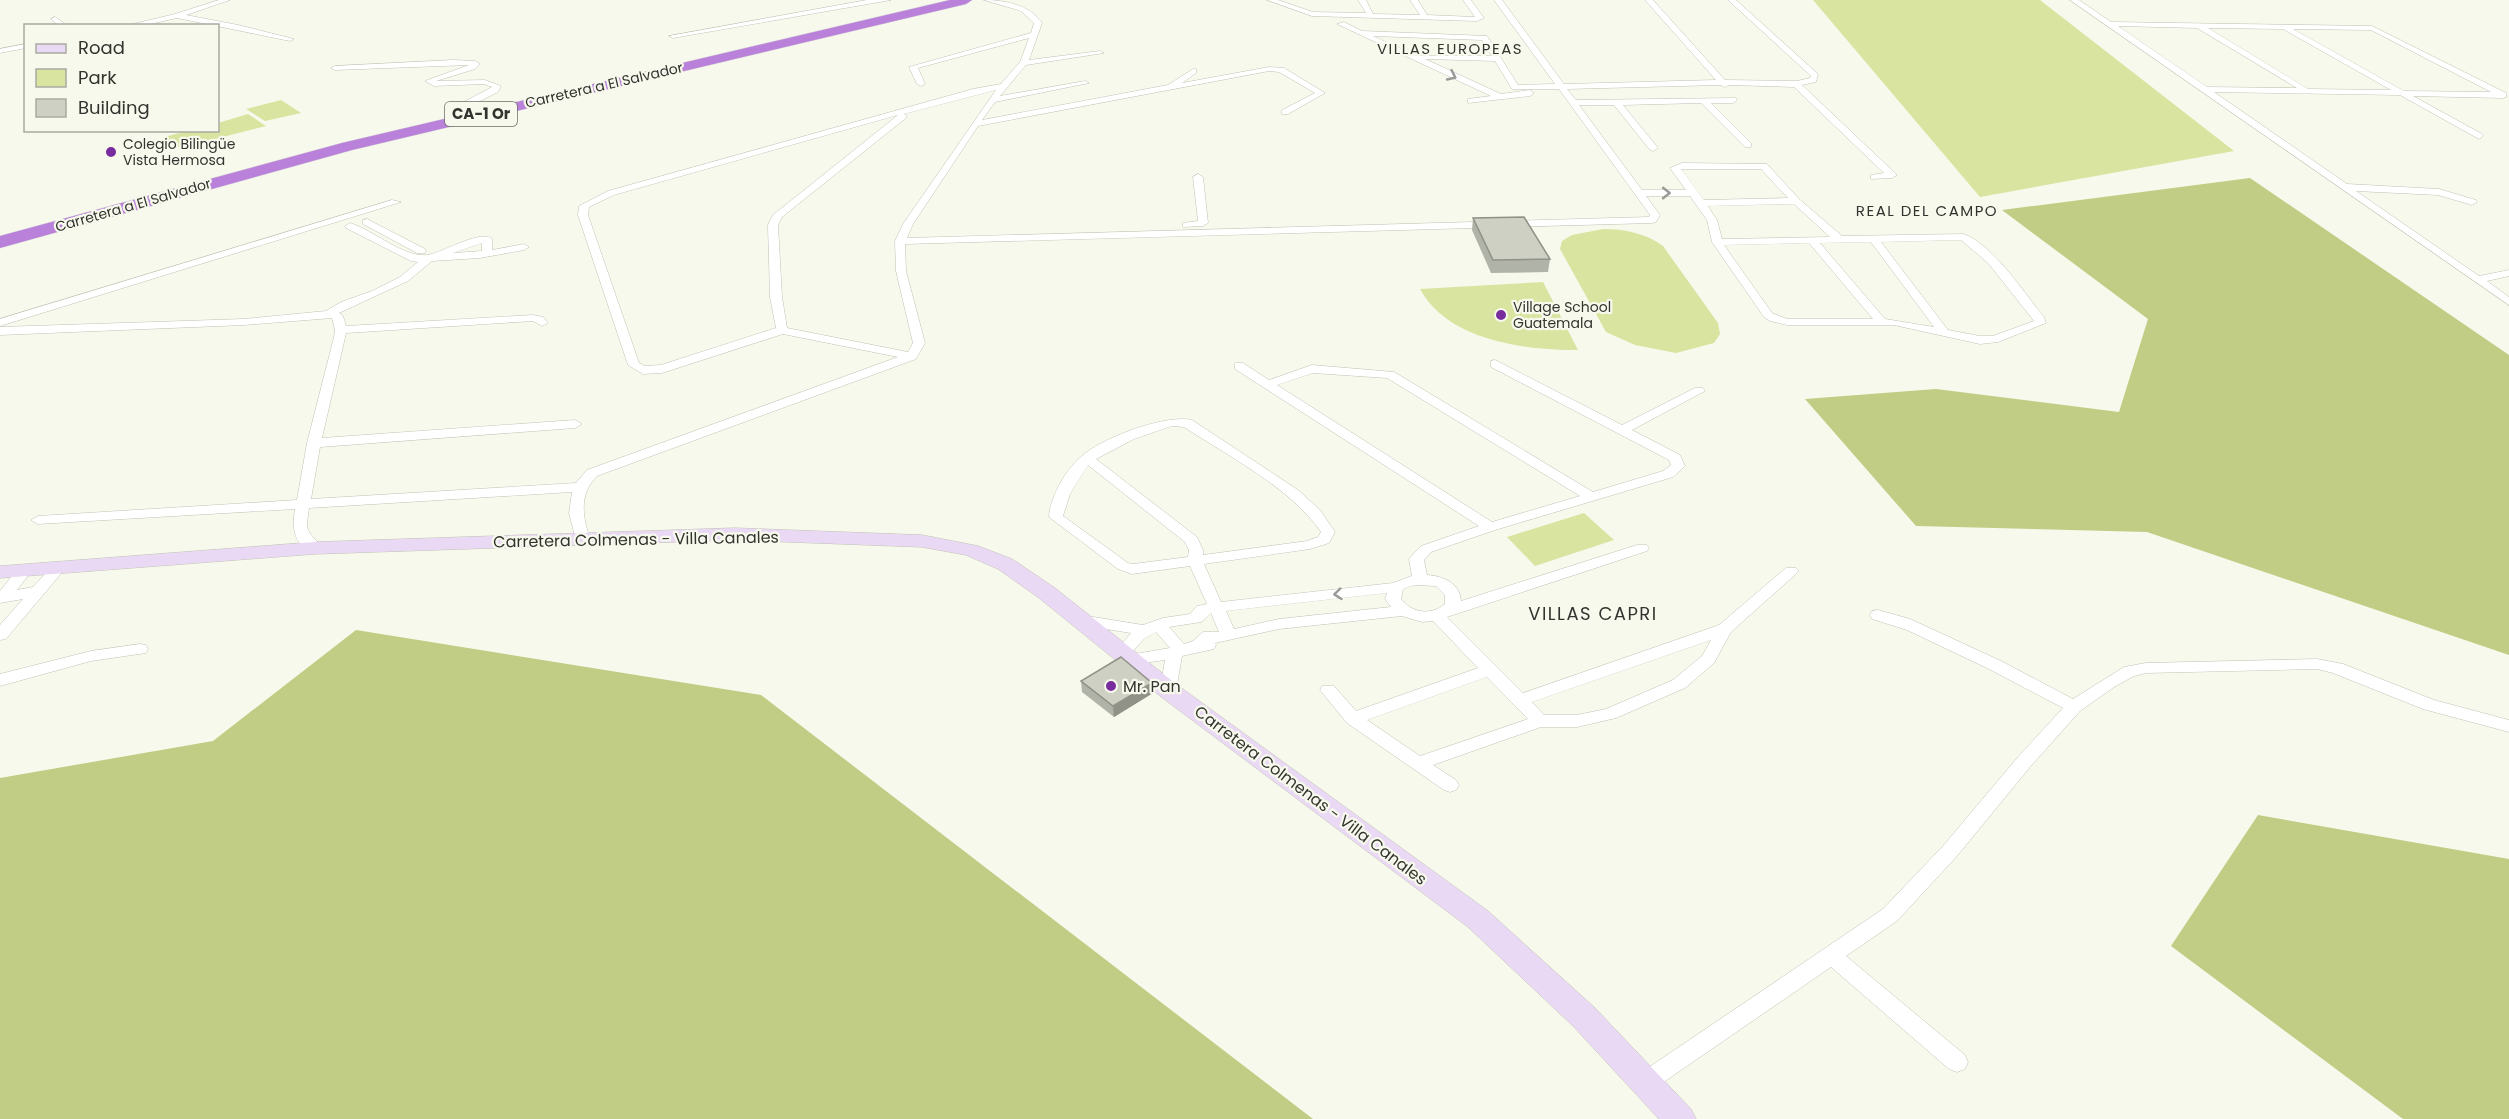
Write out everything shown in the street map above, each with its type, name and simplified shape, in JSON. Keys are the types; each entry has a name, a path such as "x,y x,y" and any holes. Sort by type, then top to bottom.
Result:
{"highway":[{"name":"Carretera a El Salvador","path":"0,236 278,159 944,0"},
{"name":"Carretera a El Salvador","path":"0,242 348,146 966,0"}],"street":[{"path":"138,24 177,16 225,0"},
{"path":"673,36 768,21 849,4 887,0"},
{"path":"583,540 576,516 579,487 582,481 592,473 912,356 919,343 901,271 902,237 975,124 1024,63 1036,34 1038,22 1035,15 988,0"},
{"path":"1271,0 1311,10 1371,16 1480,18 1467,0"},
{"path":"1362,0 1371,16"},
{"path":"1414,0 1425,18"},
{"path":"902,237 1653,220 1655,215 1498,0"},
{"path":"1649,0 1724,84"},
{"path":"1471,101 1563,87 1795,83 1815,78 1732,0"},
{"path":"2074,0 2509,302"},
{"path":"177,16 210,24"},
{"path":"55,19 62,24"},
{"path":"1341,24 1500,97"},
{"path":"2110,24 2372,28 2503,95 2205,89"},
{"path":"219,26 235,30"},
{"path":"2199,26 2308,91"},
{"path":"2283,27 2479,136"},
{"path":"223,32 249,29 282,37"},
{"path":"1362,33 1482,38 1487,40 1515,87 1533,90"},
{"path":"921,84 913,67 1036,34"},
{"path":"0,51 24,46"},
{"path":"1024,63 1101,53"},
{"path":"1413,57 1498,59"},
{"path":"335,68 474,63 476,64 472,68 429,81 434,84 485,82 497,86 495,90 467,104 457,116"},
{"path":"975,124 1269,69 1281,70 1321,93 1285,112"},
{"path":"1171,87 1193,71"},
{"path":"992,100 1085,83"},
{"path":"1795,83 1892,175 1874,177"},
{"path":"912,356 782,330 653,372 643,370 634,365 583,215 584,206 598,197 611,193 1004,86"},
{"path":"1576,105 1608,106 1733,100"},
{"path":"1704,101 1748,145"},
{"path":"1617,104 1653,148"},
{"path":"782,330 776,297 773,225 778,215 910,110"},
{"path":"1717,242 1812,240 1954,236 1972,240 2041,321 2036,326 1994,339 1972,340 1920,326 1881,321 1787,322 1774,319 1768,315 1717,242 1717,230 1702,203 1675,169 1676,167 1765,166 1796,201 1839,239"},
{"path":"1867,167 1886,169"},
{"path":"902,237 1195,225 1203,223 1204,218 1198,177"},
{"path":"1632,183 1686,184"},
{"path":"2343,187 2439,192 2472,202"},
{"path":"1639,193 1694,193"},
{"path":"1702,203 1796,201"},
{"path":"0,323 396,202"},
{"path":"367,222 428,255 428,259"},
{"path":"350,226 415,259 487,254 525,247"},
{"path":"381,242 396,237"},
{"path":"1872,238 1945,334"},
{"path":"1812,240 1881,321"},
{"path":"329,314 345,304 376,293 404,279 428,259"},
{"path":"2477,280 2504,275 2509,287"},
{"path":"0,331 244,322 329,314 337,316 341,334 314,443 298,526 301,535 315,548"},
{"path":"533,318 539,319 542,323 529,327 341,334 533,318"},
{"path":"1420,579 1416,559 1419,553 1426,549 1590,496 1668,474 1678,466 1674,458 1495,364"},
{"path":"1239,366 1490,527"},
{"path":"1268,384 1312,369 1390,375 1590,496"},
{"path":"1622,430 1699,391"},
{"path":"1187,423 1293,493 1315,513 1328,532 1324,540 1310,545 1132,569 1123,566 1060,522 1055,512 1065,489 1087,458 1159,425 1187,423"},
{"path":"314,443 575,424"},
{"path":"1087,458 1192,540 1196,550 1195,560 1210,609 1222,636"},
{"path":"38,520 302,502 579,487"},
{"name":"Carretera Colmenas - Villa Canales","path":"0,572 315,548 735,534 922,541 971,550 1005,564 1168,690 1478,919 1584,1017 1647,1081 1680,1119"},
{"path":"1443,613 1453,605 1452,592 1439,582 1410,580 1396,587 1210,609 1195,618 1179,618 1143,630 1133,637 1127,657 1177,652 1199,645 1213,644 1222,636 1279,624 1403,610 1422,617 1443,613 1642,548"},
{"path":"0,635 59,567"},
{"path":"1,598 25,569"},
{"path":"1418,763 1540,721 1576,721 1610,714 1679,684 1708,659 1725,629 1791,570"},
{"path":"1396,587 1393,599 1403,610"},
{"path":"1,598 39,591"},
{"path":"1443,613 1540,721"},
{"path":"1878,615 1900,619 1966,650 2074,707"},
{"path":"1080,620 1143,630"},
{"path":"1159,625 1177,652 1168,690"},
{"path":"1521,700 1725,629"},
{"path":"0,680 91,656 140,649"},
{"path":"1647,1081 1890,915 1911,894 2074,707 2108,683 2130,671 2146,668 2317,664 2337,668 2429,705 2509,726"},
{"path":"1353,719 1491,669"},
{"path":"1328,690 1353,719 1450,785"},
{"path":"1830,954 1957,1062"}],"green space":[{"path":"1813,0 2040,0 2234,151 1980,197"},
{"path":"281,100 301,113 265,121 246,109"},
{"path":"248,114 266,126 180,148 164,137 183,132 219,132 219,123"},
{"path":"2250,178 2509,355 2509,655 2147,532 1916,526 1805,399 1936,389 2119,412 2148,319 2002,210"},
{"path":"1603,229 1634,233 1663,246 1718,323 1720,334 1714,343 1676,353 1635,345 1606,332 1560,249 1562,241 1572,235"},
{"name":"Village School Guatemala","path":"1543,282 1578,350 1535,348 1490,339 1468,331 1433,307 1420,289"},
{"path":"1584,513 1614,540 1535,566 1507,537"},
{"path":"356,630 761,695 1313,1119 0,1119 0,778 213,741"},
{"path":"2258,815 2509,859 2509,1119 2403,1119 2171,946"}],"building":[{"name":"Village School Guatemala","path":"1524,217 1550,259 1493,260 1473,218"},
{"path":"1121,657 1152,683 1113,706 1081,681"}],"place":[{"name":"Colegio Bilingüe Vista Hermosa","path":"111,152"},
{"name":"Village School Guatemala","path":"1501,315"},
{"name":"Mr. Pan","path":"1111,686"}],"district":[{"name":"VILLAS EUROPEAS","path":"1450,49"},
{"name":"REAL DEL CAMPO","path":"1927,211"},
{"name":"VILLAS CAPRI","path":"1593,614"}]}
